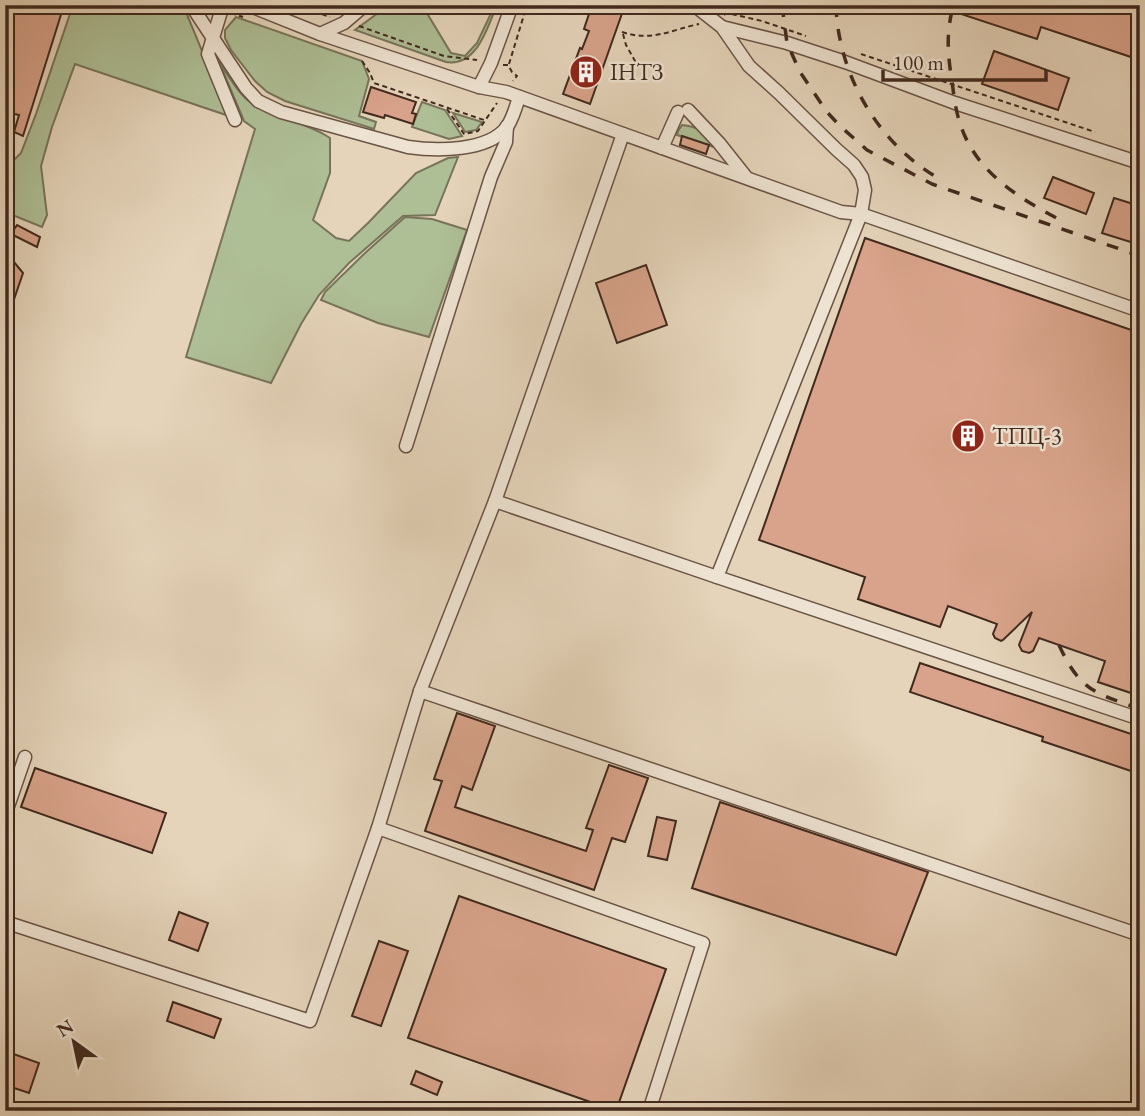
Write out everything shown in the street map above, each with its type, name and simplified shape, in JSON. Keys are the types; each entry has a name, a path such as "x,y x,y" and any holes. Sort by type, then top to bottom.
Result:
{"street":[{"path":"191,5 246,88 258,101 281,112 427,150 453,149 486,142 508,126"},
{"path":"223,5 208,54 235,120"},
{"path":"248,5 320,34 479,87 506,92 841,212 860,214 1140,311"},
{"path":"320,34 344,23 365,5"},
{"path":"479,87 491,63 512,5"},
{"path":"694,5 717,23 749,66 855,165 865,190 860,214 717,577"},
{"path":"717,23 788,43 955,103 1140,163"},
{"path":"407,446 491,177 506,142 508,126 519,97"},
{"path":"662,148 683,111 719,143 746,177"},
{"path":"5,922 310,1021 378,828 420,691 495,501 623,134"},
{"path":"495,501 1140,719"},
{"path":"420,691 1140,935"},
{"path":"5,815 25,757"},
{"path":"378,828 703,943 649,1111"}],"path":[{"path":"298,5 444,56 508,65"},
{"path":"517,76 508,65 527,5"},
{"path":"639,68 622,32 635,36 650,36 717,23 727,13 807,36"},
{"path":"852,51 1095,132"},
{"path":"360,58 374,83 485,121"},
{"path":"447,109 464,134 478,131 500,100"}],"green space":[{"path":"73,5 183,5 229,116 75,64 41,166 47,215 42,227 5,212 5,169 21,153"},
{"path":"389,5 422,5 451,53 465,56 477,43 497,5 485,34 473,52 457,62 446,62 355,30"},
{"path":"236,17 362,61 369,79 359,116 376,122 374,129 285,101 267,92 255,81 225,38 225,30"},
{"path":"219,62 239,91 254,105 330,138 330,173 313,220 336,238 349,241 416,173 448,158 458,157 435,215 403,216 349,263 319,295 271,383 186,357 255,129 244,121"},
{"path":"422,102 445,110 462,136 449,139 412,127"},
{"path":"453,113 482,122 476,130 465,132"},
{"path":"682,125 702,131 710,138 714,147 677,135"},
{"path":"405,217 432,219 467,230 429,337 378,323 321,300 325,292"}],"building":[{"path":"12,5 64,5 23,136 14,132 19,115 5,112 5,28"},
{"name":"ІНТЗ","path":"592,5 625,5 590,104 563,94 589,31 584,29"},
{"path":"940,5 1140,5 1140,60 1041,27 1037,39"},
{"path":"994,51 1069,78 1058,110 982,84"},
{"path":"371,87 416,102 412,113 416,114 413,124 385,115 384,118 363,112"},
{"path":"682,136 709,145 706,154 680,145"},
{"path":"1053,177 1094,193 1086,214 1044,198"},
{"path":"1114,198 1140,206 1140,245 1102,233"},
{"path":"5,223 15,228 17,225 40,237 37,247 13,235 12,238 5,235"},
{"name":"ТПЦ-3","path":"865,238 1140,333 1140,696 1098,682 1105,661 1039,638 1033,651 1022,651 1019,645 1032,612 1001,641 993,634 997,624 948,606 940,627 858,599 865,577 759,540"},
{"path":"5,251 23,273 7,320 5,320"},
{"path":"646,265 667,325 617,343 596,283"},
{"path":"920,663 1140,737 1140,774 1042,741 1043,737 910,692"},
{"path":"457,713 495,726 472,790 462,786 455,807 586,851 593,830 586,828 609,765 648,778 625,842 612,838 594,890 425,831 442,781 434,779"},
{"path":"35,768 166,813 152,853 21,807"},
{"path":"720,802 928,872 896,955 692,888"},
{"path":"657,817 676,821 667,860 648,856"},
{"path":"459,896 666,969 616,1111 408,1038"},
{"path":"179,912 208,923 198,951 169,940"},
{"path":"379,941 408,951 381,1026 352,1016"},
{"path":"173,1002 221,1019 214,1038 167,1021"},
{"path":"5,1051 39,1063 29,1093 5,1085"},
{"path":"416,1071 442,1082 437,1095 411,1084"}],"railway":[{"path":"782,5 787,43 800,72 827,112 867,150 932,184 1140,256"},
{"path":"836,5 844,57 865,105 897,146 938,178"},
{"path":"952,11 948,37 954,99 962,129 970,145 979,160 1004,185 1064,222"},
{"path":"1059,645 1074,672 1090,688 1140,709"}],"place":[{"name":"ІНТЗ","path":"586,72"},
{"name":"ТПЦ-3","path":"968,436"}]}
